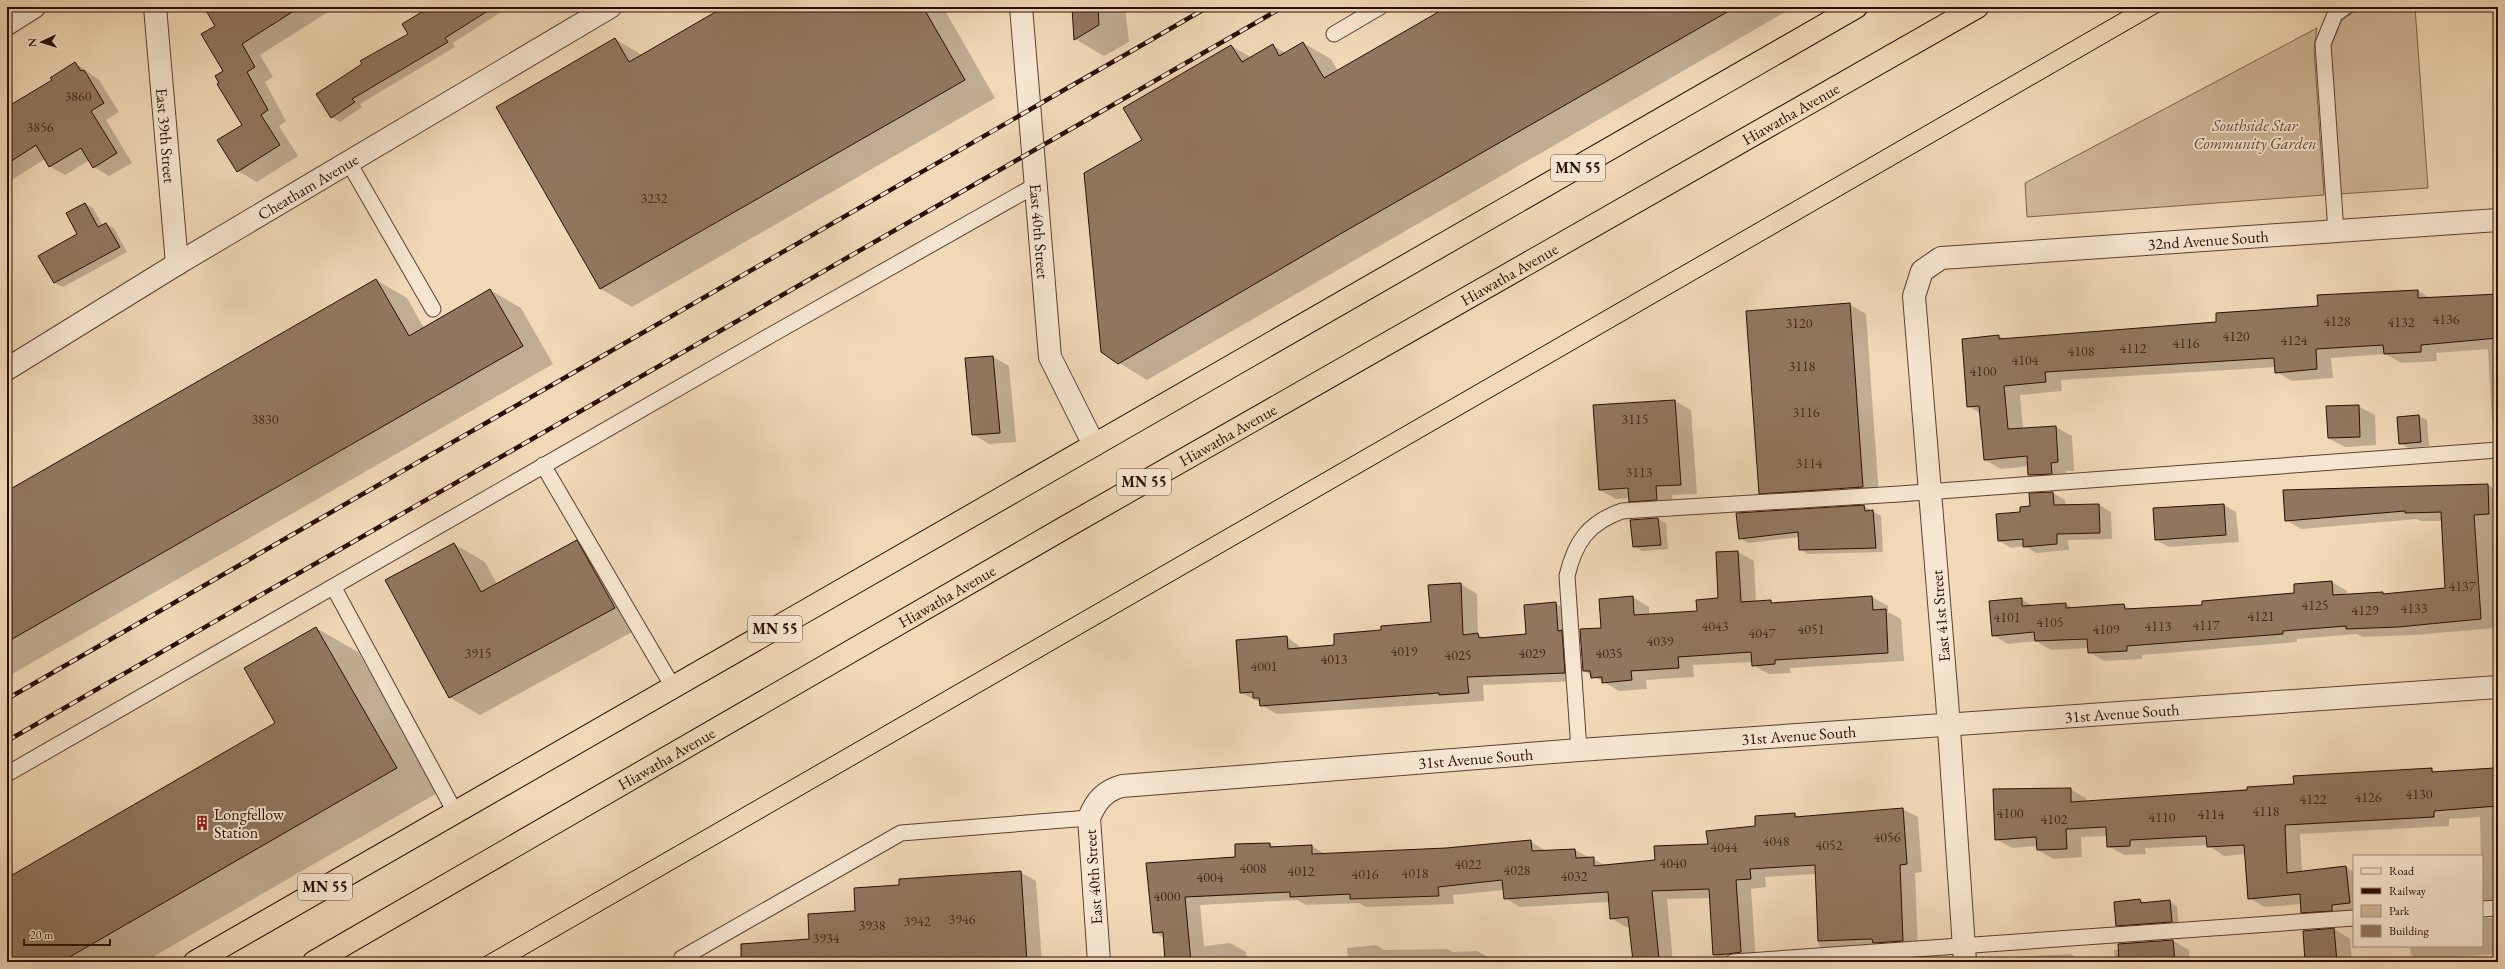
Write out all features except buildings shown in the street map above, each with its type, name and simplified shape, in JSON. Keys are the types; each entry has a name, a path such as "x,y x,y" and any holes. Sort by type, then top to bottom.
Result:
{"highway":[{"name":"MN 55","path":"195,962 1856,7"},
{"name":"Hiawatha Avenue","path":"314,962 1064,528 1977,7"}],"street":[{"path":"7,24 34,7"},
{"name":"East 39th Street","path":"155,7 177,264"},
{"name":"Cheatham Avenue","path":"7,369 177,264 610,7"},
{"name":"East 40th Street","path":"1021,7 1050,357 1094,445"},
{"name":"32nd Avenue South","path":"1922,271 1941,258 2498,220"},
{"name":"East 41st Street","path":"1922,271 1914,296 1948,725 1964,954"},
{"name":"31st Avenue South","path":"1102,796 1111,789 1122,786 1579,750 2498,687"},
{"name":"East 40th Street","path":"1099,962 1089,818 1094,806 1102,796"}],"lane":[{"path":"1334,34 1380,7"},
{"path":"2336,232 2323,44 2335,14 2345,7"},
{"path":"349,163 433,309"},
{"path":"7,774 334,588 543,465 1036,186"},
{"path":"1579,750 1567,576 1572,554 1590,528 1605,517 1622,511 1930,492 2498,450"},
{"path":"543,465 673,687"},
{"path":"334,588 455,812"},
{"path":"682,962 682,958 901,833 1089,818"},
{"path":"2483,909 2498,908"},
{"path":"1733,962 1964,954 2353,918"}],"green space":[{"name":"Southside Star Community Garden","path":"2360,7 2415,7 2428,188 2339,194 2330,48 2341,21"},
{"name":"Southside Star Community Garden","path":"2317,28 2314,49 2324,195 2027,217 2025,183"}],"tram line":[{"path":"475,962 2131,7"},
{"path":"513,962 2168,7"}],"railway":[{"path":"7,699 1208,7"},
{"path":"7,741 1283,7"}],"place":[{"name":"Longfellow Station","path":"202,823"}]}
